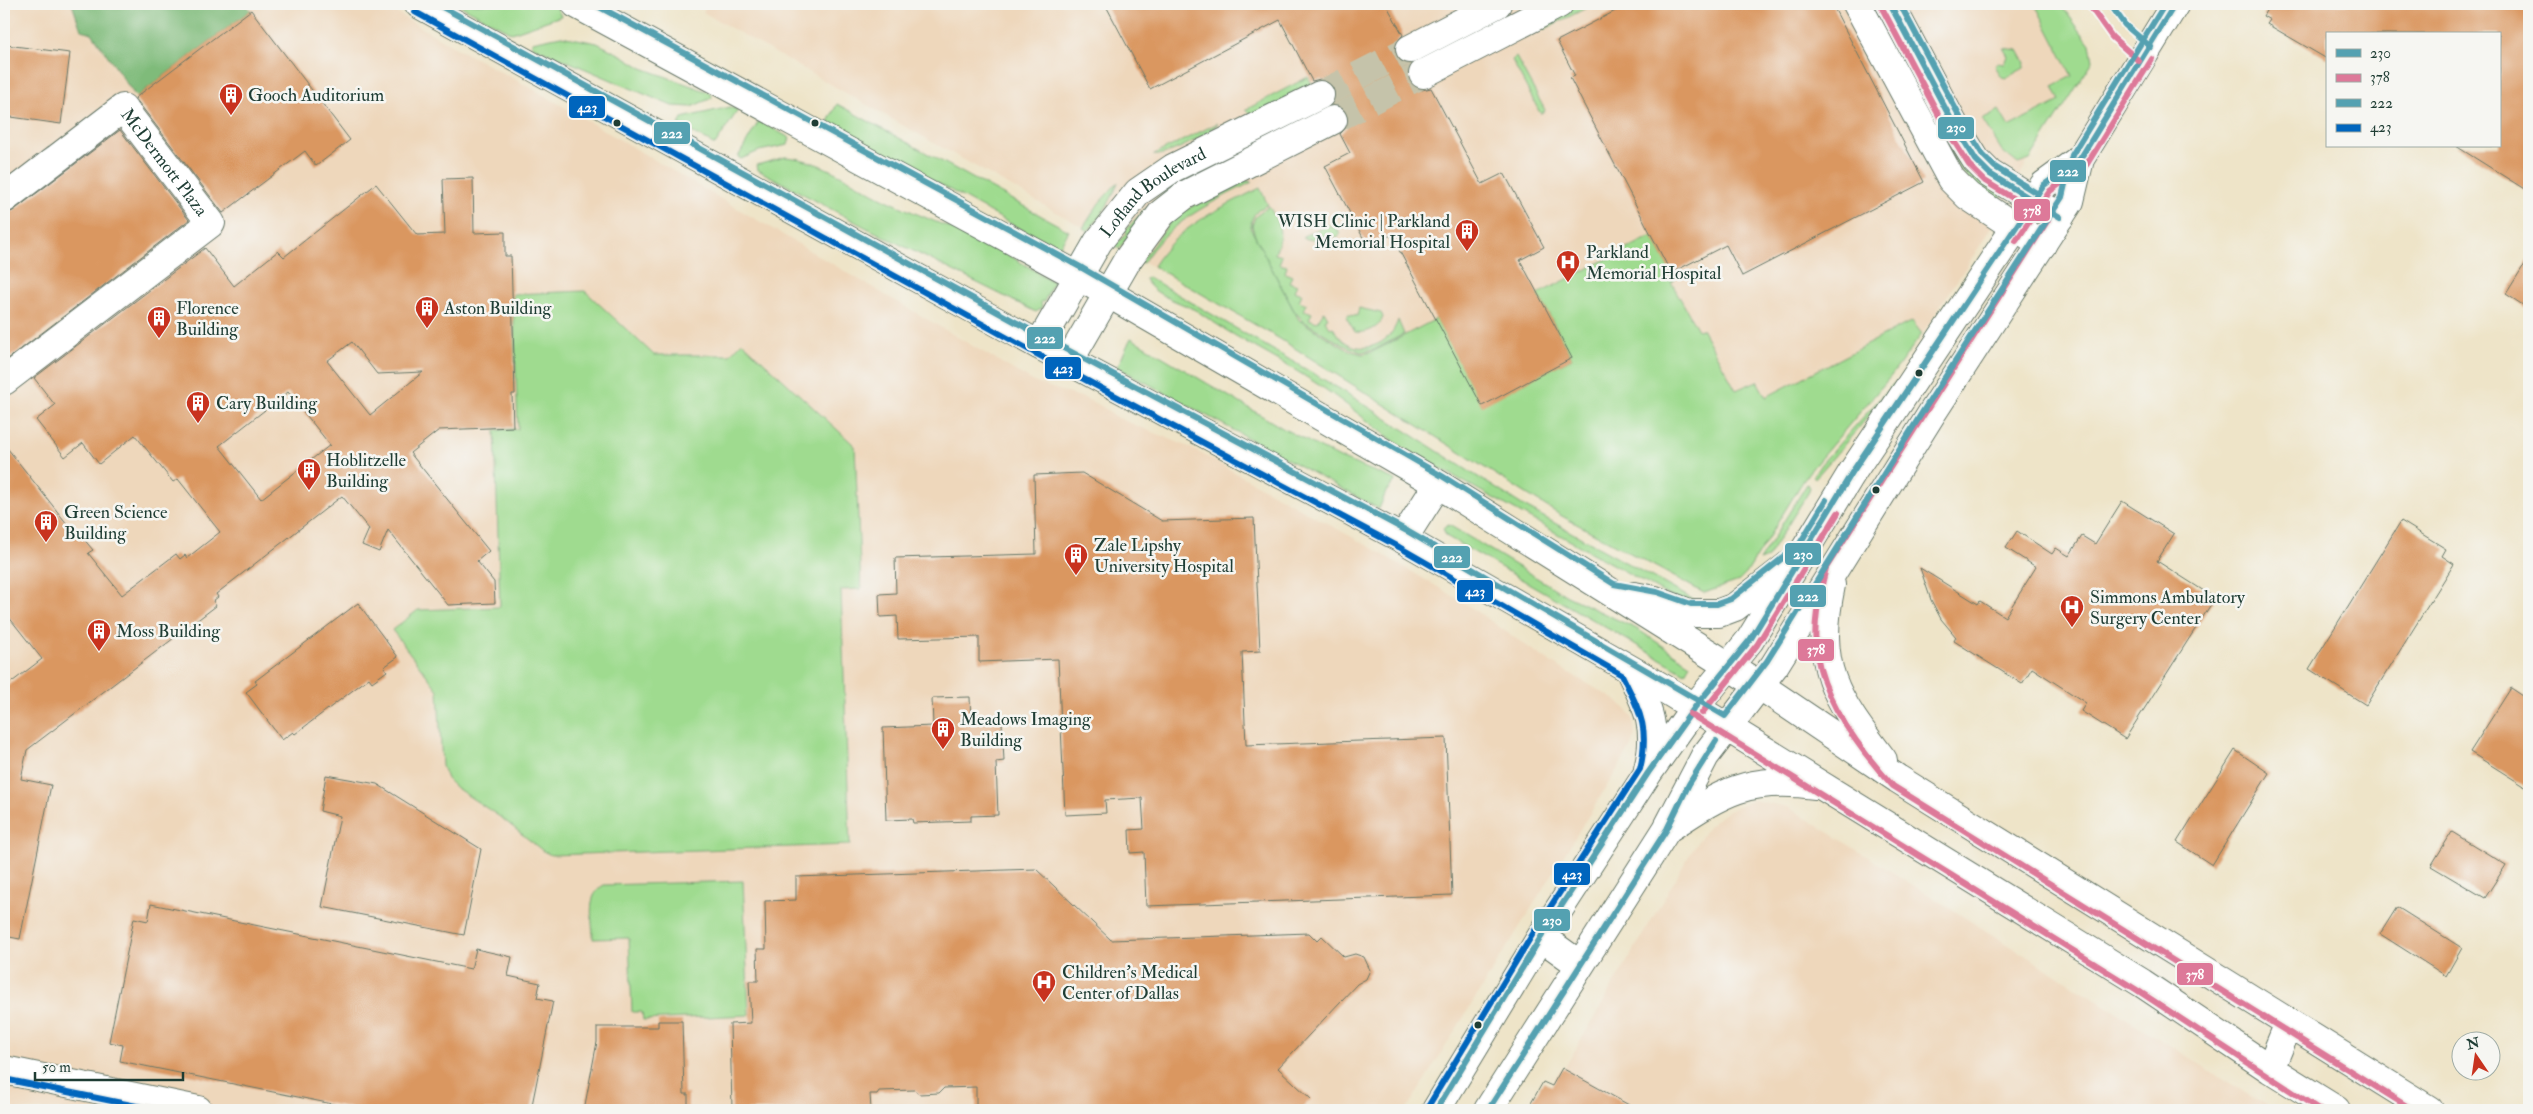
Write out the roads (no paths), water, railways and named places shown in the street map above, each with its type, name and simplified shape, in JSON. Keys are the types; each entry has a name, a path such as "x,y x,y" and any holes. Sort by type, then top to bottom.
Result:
{"main road":[{"path":"419,4 1038,345 1403,539 1629,669 1727,727 1818,785 2142,983 2270,1069 2336,1110"},
{"path":"576,4 1078,276 1438,484 1728,666 1898,779 2429,1110"},
{"path":"1410,49 1497,4"},
{"path":"1424,74 1559,4"},
{"path":"1857,4 1951,179 1968,196 2042,245"},
{"path":"1890,4 1953,123 1976,160 1990,174 2060,217"},
{"path":"1488,1110 1667,829 1705,756 1774,666 2070,201 2080,159 2175,4"},
{"name":"Lofland Boulevard","path":"1038,345 1103,234 1138,192 1173,168 1320,95"},
{"name":"McDermott Plaza","path":"4,199 123,108 211,222 4,381"},
{"name":"Lofland Boulevard","path":"1070,361 1132,252 1162,213 1185,195 1333,120"},
{"path":"1244,134 1257,159"},
{"path":"1436,1110 1541,937 1648,773 1695,708 1750,640 1806,551 1853,471 2014,228 2044,185 2080,159"},
{"path":"1403,539 1438,484"},
{"path":"1611,592 1655,600 1688,614 1719,613 1735,607 1806,551"},
{"path":"1834,571 1824,630 1825,653 1830,672 1841,700 1856,724 1898,779"},
{"path":"1629,669 1649,711 1653,729 1654,748 1648,773"},
{"path":"1667,829 1714,797 1741,786 1788,781 1818,785"},
{"path":"2015,904 2039,867"},
{"path":"1541,937 1580,965"},
{"path":"2270,1069 2289,1023"},
{"path":"4,1070 198,1110"}],"tunnel":[{"path":"1320,95 1410,49"},
{"path":"1333,120 1423,74"}],"place":[{"name":"Gooch Auditorium","path":"231,116"},
{"name":"WISH Clinic | Parkland Memorial Hospital","path":"1467,252"},
{"name":"Parkland Memorial Hospital","path":"1568,283"},
{"name":"Aston Building","path":"427,329"},
{"name":"Florence Building","path":"159,339"},
{"name":"Cary Building","path":"198,424"},
{"name":"Hoblitzelle Building","path":"309,491"},
{"name":"Green Science Building","path":"46,543"},
{"name":"Zale Lipshy University Hospital","path":"1076,576"},
{"name":"Simmons Ambulatory Surgery Center","path":"2072,628"},
{"name":"Moss Building","path":"99,652"},
{"name":"Meadows Imaging Building","path":"943,750"},
{"name":"Children's Medical Center of Dallas","path":"1044,1003"}]}
